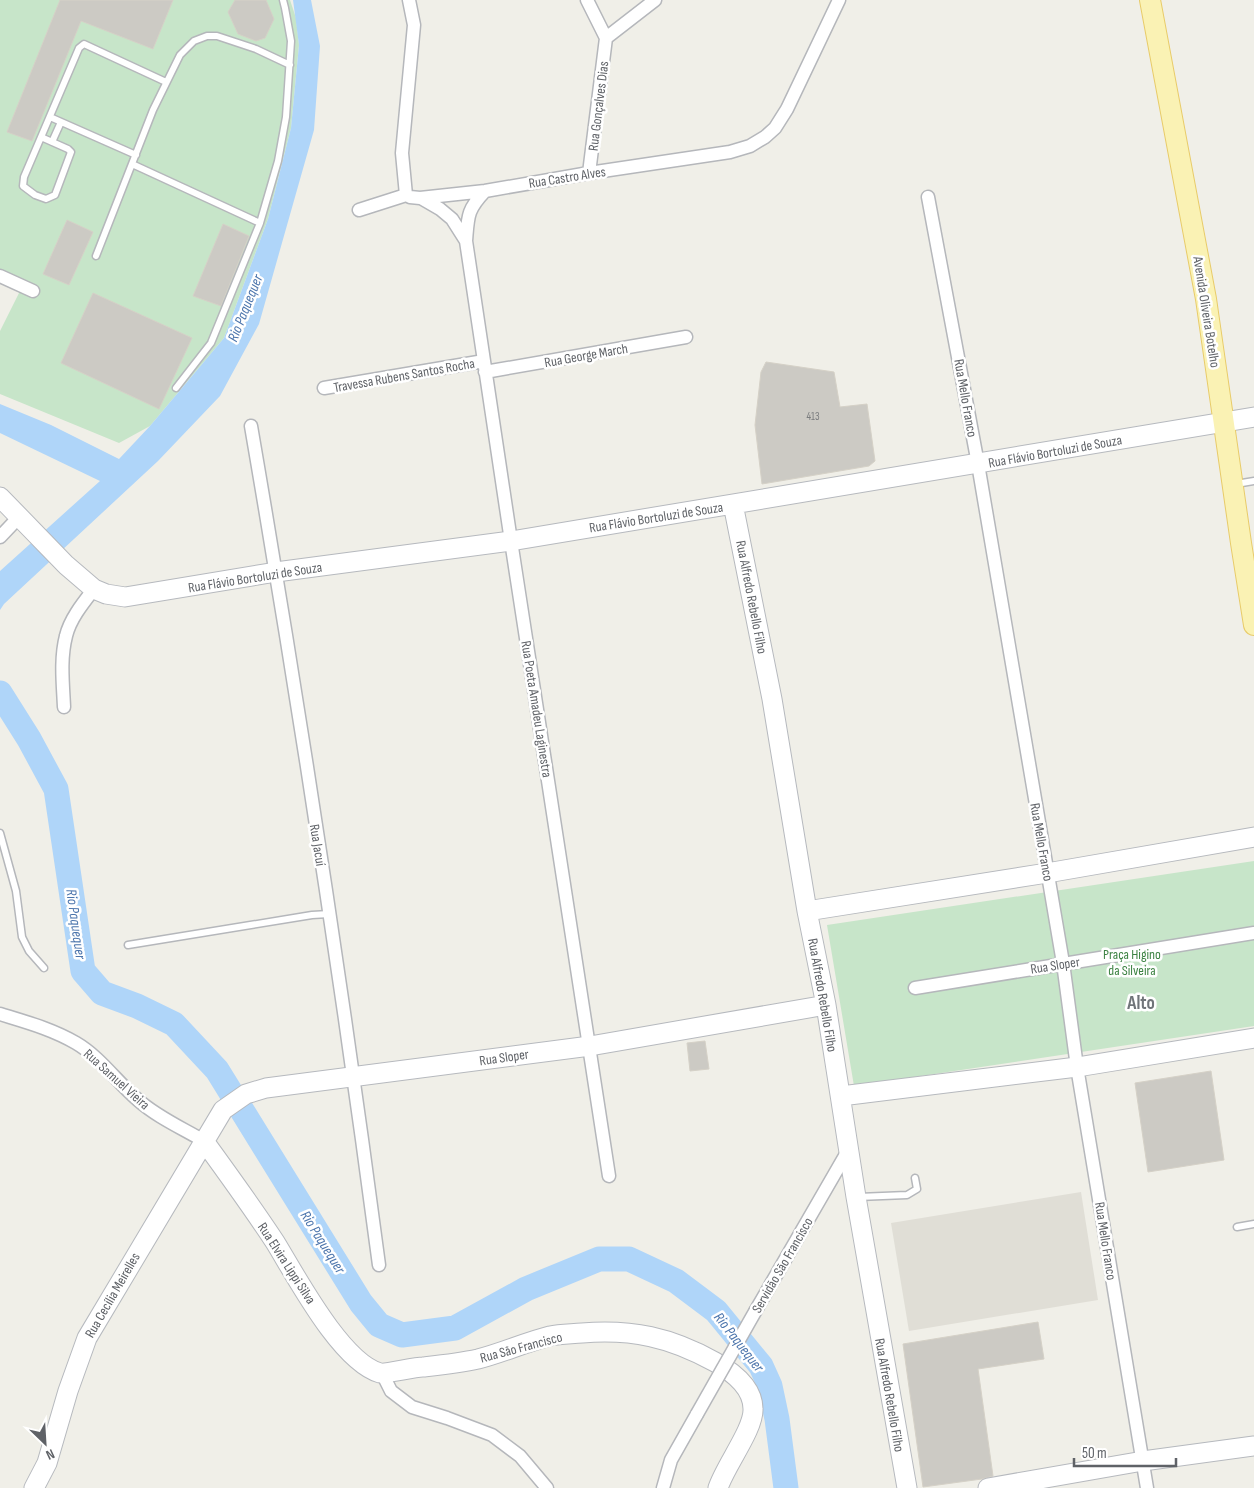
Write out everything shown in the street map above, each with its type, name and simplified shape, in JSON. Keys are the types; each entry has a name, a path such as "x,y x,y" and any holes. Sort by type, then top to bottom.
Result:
{"main road":[{"name":"Avenida Oliveira Botelho","path":"1150,0 1206,299 1232,485 1247,542 1254,625"}],"street":[{"path":"359,210 406,195 402,153 414,25 409,0"},
{"path":"587,0 606,38 655,0"},
{"name":"Rua Castro Alves","path":"406,195 420,198 485,191 730,152 750,146 775,128 787,109 839,0"},
{"name":"Rua Gonçalves Dias","path":"589,173 606,38"},
{"name":"Rua Poeta Amadeu Laginestra","path":"485,191 471,206 466,241 610,1176"},
{"name":"Rua Mello Franco","path":"928,197 978,464 1063,963 1077,1067 1147,1488"},
{"name":"Rua Poeta Amadeu Laginestra","path":"420,198 440,209 452,219 466,241"},
{"path":"0,276 33,290"},
{"name":"Rua George March","path":"485,367 686,337"},
{"name":"Travessa Rubens Santos Rocha","path":"324,388 485,367"},
{"name":"Rua Flávio Bortoluzi de Souza","path":"0,497 66,565 94,589 106,594 125,597 276,572 511,541 1254,417"},
{"name":"Rua Jacuí","path":"251,426 276,572 354,1077 379,1265"},
{"name":"Rua Alfredo Rebello Filho","path":"733,504 772,699 807,911 826,1005 856,1197 906,1488"},
{"path":"0,537 20,517"},
{"path":"64,707 63,662 66,635 81,606 94,589"},
{"path":"807,911 1047,873 1254,837"},
{"name":"Rua Sloper","path":"915,988 1254,933"},
{"name":"Rua Sloper","path":"204,1141 223,1110 246,1094 266,1088 590,1046 826,1005"},
{"name":"Rua Samuel Vieira","path":"0,1014 54,1032 76,1043 97,1059 140,1102 204,1141"},
{"path":"841,1096 1077,1067 1254,1038"},
{"name":"Rua Elvira Lippi Silva","path":"204,1141 274,1241 309,1299 329,1327 346,1348 364,1365 382,1373"},
{"name":"Rua Cecília Meirelles","path":"34,1488 47,1463 68,1391 87,1338 204,1141"},
{"name":"Servidão São Francisco","path":"663,1488 671,1460 849,1149"},
{"name":"Rua São Francisco","path":"382,1373 479,1358 552,1336 606,1331 626,1332 654,1336 680,1344 730,1371 739,1378 751,1397 754,1409 750,1424 718,1488"},
{"path":"382,1373 391,1391 412,1407 492,1435 520,1456 547,1488"},
{"path":"988,1488 1143,1461 1254,1446"}],"lane":[{"path":"176,388 211,343 260,223 282,143 291,41 283,0"},
{"path":"96,256 166,82 180,55 194,41 207,36 217,36 256,49 290,65"},
{"path":"41,138 71,152 55,195 46,199 30,192 23,186 23,182 41,138 79,48 84,44 166,82"},
{"path":"50,117 136,155"},
{"path":"52,142 60,122"},
{"path":"132,164 260,223"},
{"path":"1232,485 1254,481"},
{"path":"0,833 16,891 22,937 29,951 44,968"},
{"path":"128,945 312,914 329,914"},
{"path":"856,1197 907,1195 916,1189 915,1178"},
{"path":"1237,1227 1254,1224"}],"shaded area":[{"path":"1081,1192 1098,1300 909,1331 891,1223"}],"green space":[{"path":"0,0 290,0 296,18 299,45 291,128 268,219 224,338 150,426 119,443 0,394 0,331 22,287 0,277"},
{"name":"Praça Higino da Silveira","path":"1254,861 1254,1026 854,1086 827,925"}],"water":[{"path":"293,0 311,0 320,46 314,130 259,324 220,396 158,461 4,604 0,610 0,571 100,481 0,433 0,404 51,425 119,459 150,426 224,338 268,219 291,128 299,45"}],"building":[{"path":"60,0 173,0 153,49 81,21 32,141 7,132"},
{"path":"235,0 266,0 274,19 265,38 256,41 238,34 228,12"},
{"path":"67,220 93,232 69,285 43,274"},
{"path":"223,224 249,236 221,306 193,296"},
{"path":"93,293 192,338 159,409 61,363"},
{"path":"766,362 834,372 840,407 867,404 875,461 869,466 762,484 755,425 761,372"},
{"path":"705,1041 709,1069 690,1071 687,1043"},
{"path":"1211,1071 1224,1160 1148,1172 1135,1083"},
{"path":"1038,1322 1044,1359 978,1369 993,1476 923,1487 903,1344"}],"waterway":[{"name":"Rio Paquequer","path":"0,693 29,739 56,789 83,971 102,993 137,1006 174,1024 217,1070 361,1303 379,1325 402,1335 455,1328 526,1289 599,1259 629,1259 676,1281 716,1311 761,1366 770,1386 777,1419 786,1488"}],"district":[{"name":"Alto","path":"1141,1002"}]}
